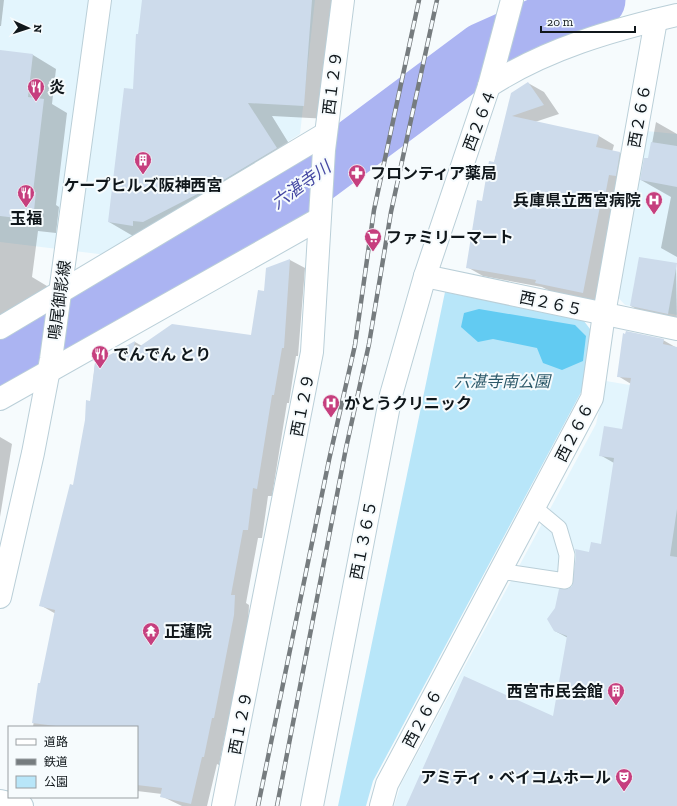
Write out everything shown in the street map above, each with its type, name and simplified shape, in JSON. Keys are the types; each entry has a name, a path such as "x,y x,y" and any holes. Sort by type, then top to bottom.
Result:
{"street":[{"name":"鳴尾御影線","path":"0,597 33,454 50,365 100,0"},
{"name":"西１２９","path":"223,806 312,352 324,142 343,0"},
{"path":"492,78 511,5"},
{"name":"西２６４","path":"425,276 492,78 573,44 677,15"},
{"name":"西２６６","path":"381,806 387,784 535,508 592,398 604,314 656,20"},
{"path":"0,328 58,299 324,142"},
{"path":"0,399 50,365 319,219"},
{"name":"西２６５","path":"425,276 677,329"},
{"name":"西１３６５","path":"312,806 391,395 425,276"},
{"path":"0,801 22,806"}],"lane":[{"path":"500,571 564,581 567,555 559,528 535,508"}],"shaded area":[{"path":"0,0 315,0 300,134 107,255 0,242"},
{"name":"兵庫県立西宮病院","path":"646,131 677,134 677,315 625,305 616,295"},
{"path":"479,309 575,325 586,336 583,361 562,370 543,363 537,348 493,339 478,342 461,327 464,313"},
{"path":"606,381 677,393 677,806 394,806 401,784 596,424"}],"green space":[{"name":"六湛寺南公園","path":"445,292 584,321 593,333 586,383 373,781 366,806 338,806"}],"building":[{"path":"142,0 312,0 304,106 248,103 277,148 217,184 143,222 133,221 133,226 108,222 124,88 133,89 136,34 138,34"},
{"path":"0,50 33,54 28,97 44,99 33,192 36,192 33,220 0,216"},
{"path":"528,82 544,105 512,116 599,135 596,147 620,152 616,176 609,175 605,196 602,196 583,293 535,283 536,280 466,268 477,200 482,201 489,161 494,162 511,93"},
{"path":"651,142 677,146 677,187 640,180 644,158 648,158"},
{"path":"639,257 677,263 668,314 630,306"},
{"path":"290,259 284,348 282,348 274,395 272,395 257,489 253,488 248,530 243,530 231,595 235,595 234,615 214,718 212,718 204,757 202,757 191,804 160,797 162,788 138,785 138,726 56,726 32,723 38,683 40,683 55,610 39,606 70,484 73,485 85,420 86,400 90,401 95,363 135,341 133,351 172,324 251,335 258,290 264,291 266,268"},
{"path":"626,331 664,339 663,344 677,347 677,509 670,556 677,557 677,806 406,806 464,676 553,716 567,636 554,631 547,619 555,608 559,589 568,589 572,586 576,556 575,549 589,552 591,542 601,544 614,458 599,456 604,426 622,429 631,378 617,377 623,333 625,334"}],"waterway":[{"name":"六湛寺川","path":"0,365 87,316 279,203 483,51 597,0"}],"railway":[{"path":"258,806 329,460 355,345 374,210 419,0"},
{"path":"277,806 346,448 369,344 391,212 437,0"}],"place":[{"name":"炎","path":"36,102"},
{"name":"ケープヒルズ阪神西宮","path":"143,175"},
{"name":"フロンティア薬局","path":"357,188"},
{"name":"玉福","path":"26,208"},
{"name":"兵庫県立西宮病院","path":"654,215"},
{"name":"ファミリーマート","path":"373,252"},
{"name":"でんでん とり","path":"100,369"},
{"name":"かとうクリニック","path":"331,418"},
{"name":"正蓮院","path":"151,646"},
{"name":"西宮市民会館","path":"616,706"},
{"name":"アミティ・ベイコムホール","path":"624,792"}]}
